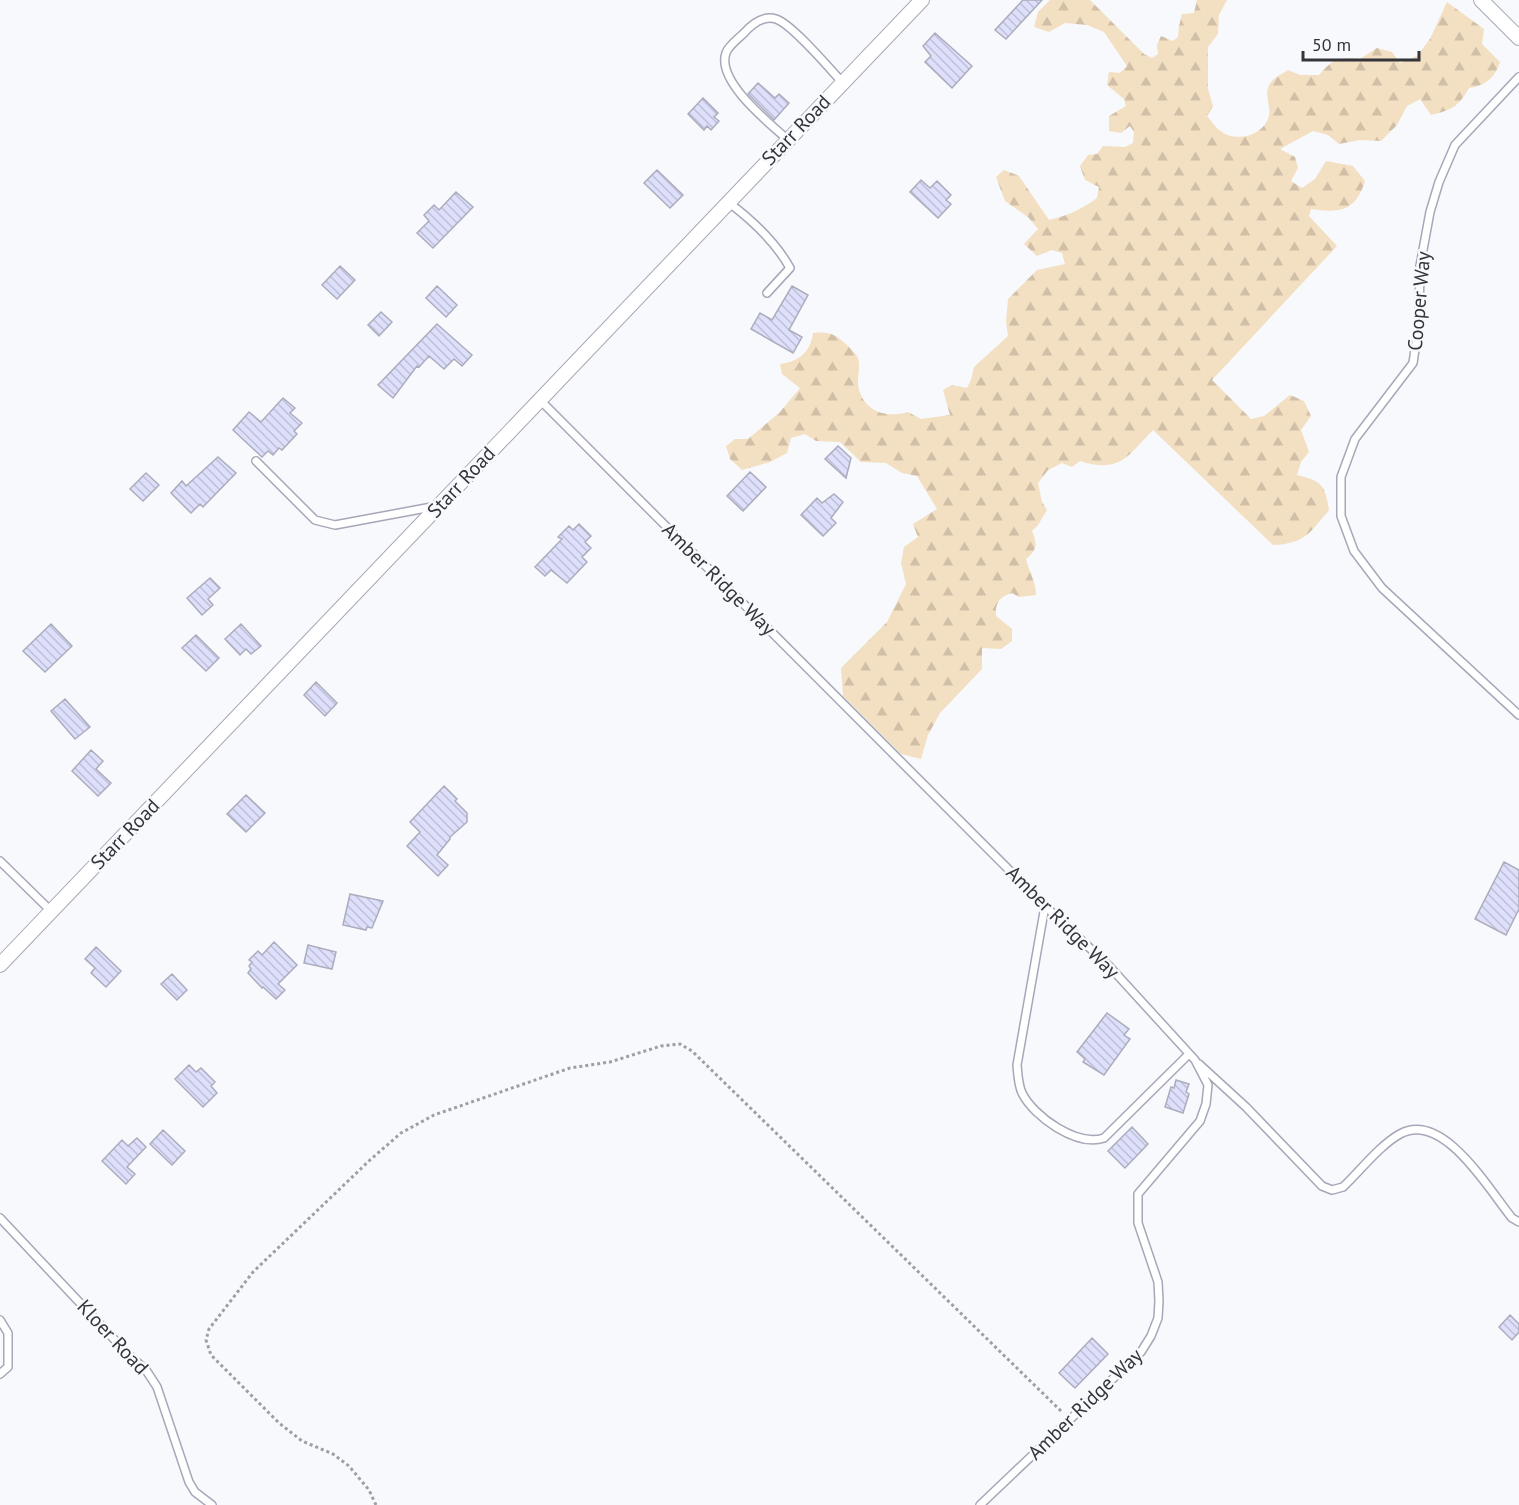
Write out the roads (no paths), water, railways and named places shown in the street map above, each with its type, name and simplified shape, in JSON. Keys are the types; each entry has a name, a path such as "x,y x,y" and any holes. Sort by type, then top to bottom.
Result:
{"street":[{"name":"Starr Road","path":"0,964 922,0"},
{"path":"1481,0 1519,38"}],"lane":[{"path":"787,139 742,98 724,60 726,51 761,19 775,19 787,26 842,82"},
{"name":"Cooper Way","path":"1519,77 1455,145 1451,154 1430,212 1420,266 1419,322 1413,363 1354,439 1341,477 1341,516 1354,551 1382,588 1519,715"},
{"path":"728,202 750,219 782,254 790,268 768,293"},
{"name":"Amber Ridge Way","path":"540,400 1045,906 1110,967 1195,1060 1208,1084 1206,1104 1200,1122 1138,1194 1137,1223 1158,1282 1158,1318 1151,1336 1141,1352 980,1505"},
{"path":"256,461 315,520 335,525 439,506"},
{"path":"0,861 51,911"},
{"path":"1045,906 1017,1065 1018,1082 1023,1095 1037,1110 1063,1132 1083,1140 1095,1141 1104,1138 1189,1054"},
{"path":"1195,1060 1246,1107 1322,1186 1332,1190 1343,1187 1399,1135 1412,1129 1427,1130 1446,1139 1469,1163 1512,1218 1519,1222"},
{"name":"Kloer Road","path":"0,1218 129,1355 146,1370 157,1387 189,1482 195,1492 212,1505"},
{"path":"0,1320 8,1334 8,1367 0,1374"}]}
